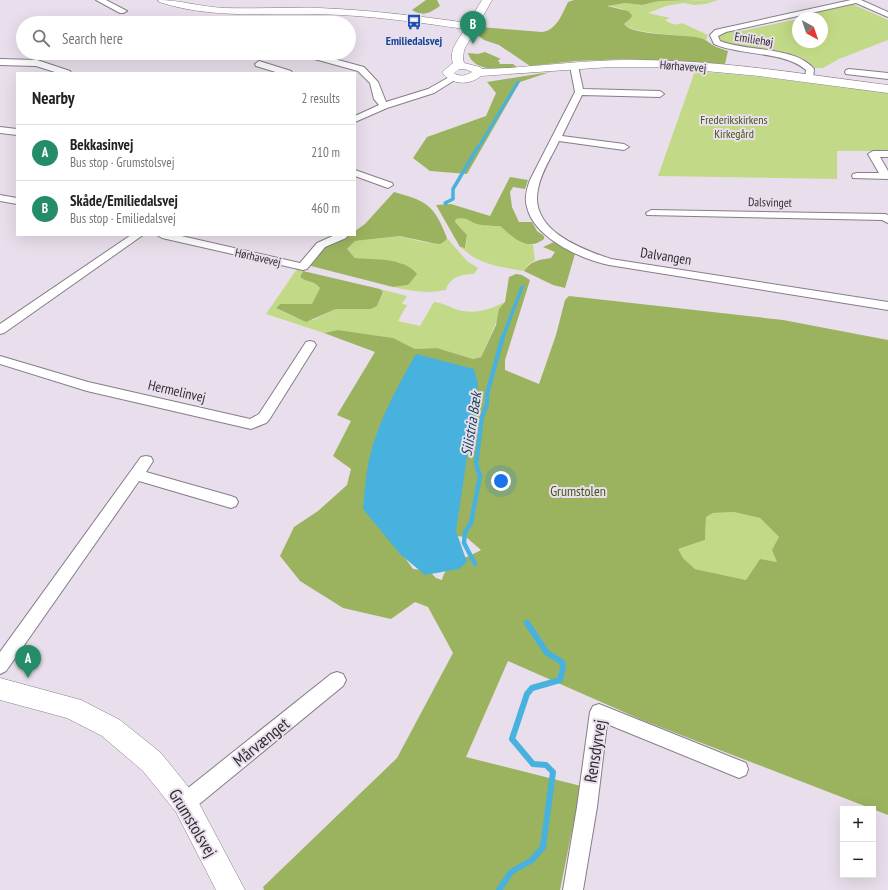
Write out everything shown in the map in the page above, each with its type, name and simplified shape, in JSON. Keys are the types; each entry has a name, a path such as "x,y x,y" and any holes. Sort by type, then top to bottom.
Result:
{"street":[{"path":"100,0 123,11"},
{"path":"163,0 181,6 212,10 317,11 370,14 470,27"},
{"path":"460,66 457,59 458,51 470,27 487,0"},
{"name":"Emiliehøj","path":"809,79 810,68 802,61 786,56 732,49 717,42 714,35 724,30 855,1 888,15"},
{"path":"329,60 361,69 374,82 379,99 384,106"},
{"path":"0,62 37,63 64,72"},
{"path":"259,64 285,72"},
{"name":"Hørhavevej","path":"478,73 516,72 574,66 615,64 668,64 730,69 888,90"},
{"path":"356,119 384,106 431,91 454,78 469,78 478,73 473,67 460,66 452,68 448,72 450,76 454,78"},
{"path":"574,66 579,92 660,94"},
{"path":"849,72 888,76"},
{"name":"Dalvangen","path":"579,92 535,180 531,196 533,209 545,227 568,245 586,254 609,262 888,306"},
{"path":"0,130 16,132"},
{"path":"556,138 624,147"},
{"path":"857,176 886,176 873,154 888,154"},
{"path":"356,173 388,185"},
{"path":"0,198 16,201"},
{"name":"Dalsvinget","path":"651,213 885,217 888,220"},
{"path":"0,330 137,236"},
{"name":"Hørhavevej","path":"166,236 303,267 321,245 342,236"},
{"name":"Hermelinvej","path":"0,360 87,386 251,424 261,420 264,417 310,345"},
{"path":"0,666 146,462"},
{"path":"136,475 231,502"},
{"name":"Mårvænget","path":"185,803 337,680"},
{"name":"Grumstolsvej","path":"0,689 72,708 111,728 152,762 185,803 231,890"},
{"name":"Rensdyrvej","path":"573,890 587,807 599,712 739,769"}],"green space":[{"path":"426,0 437,0 440,6 433,11 423,14 412,10"},
{"path":"574,0 697,0 659,1 642,5 625,3 607,6 628,11 632,15 631,18 624,24 637,31 704,39 716,47 728,51 725,64 628,59 576,61 530,66 499,45 484,40 476,34 481,27 542,32 547,31 558,21 568,2"},
{"path":"718,0 706,4 694,5 684,3 666,6 648,13 670,18 665,20 673,24 682,23 708,35 706,40 629,28 624,24 631,18 623,9 606,5 625,3 642,5 659,1"},
{"path":"852,4 888,20 888,40 839,59 823,68 815,68 806,60 794,56 739,48 729,45 722,41 719,36 723,32 737,29 741,31 792,20 792,48 828,48 828,12 815,12"},
{"path":"485,52 501,59 498,60 500,64 513,64 518,68 497,69 482,67 471,59 468,53 478,54"},
{"name":"Frederikskirkens Kirkegård","path":"695,71 762,77 888,93 888,151 837,151 837,179 658,176"},
{"path":"550,72 520,82 467,174 430,171 413,158 427,137 486,116 496,93 487,82"},
{"path":"510,177 528,180 525,189 513,187 510,192 512,207 519,222 532,222 537,231 544,236 544,239 534,244 528,244 519,241 500,226 480,225 459,218 456,219 455,222 467,235 465,248 460,247 436,205 451,204 490,216"},
{"path":"394,192 414,198 428,206 438,218 447,238 440,244 400,236 355,241 347,249 355,258 388,260 397,262 411,269 417,274 408,285 393,287 307,265 322,250 334,241 348,236 356,236 356,230 365,224"},
{"path":"462,217 486,225 500,226 515,238 533,245 535,260 528,265 524,271 483,262 468,254 462,248 466,246 467,235 455,222 456,219"},
{"path":"400,236 429,243 440,243 445,241 447,238 467,261 478,268 474,274 453,279 446,290 432,292 413,291 393,287 408,285 402,263 355,258 347,249 355,241"},
{"path":"554,242 575,254 565,288 553,285 524,271 527,267 539,260 551,258 555,252 543,247"},
{"path":"297,269 303,271 300,277 320,288 312,305 280,304 276,308 294,317 313,320 336,309 371,309 377,306 383,293 380,289 407,296 402,304 407,305 398,321 420,326 434,302 462,311 475,312 505,302 481,357 473,359 437,348 415,349 392,338 338,330 324,333 266,314"},
{"path":"303,271 380,289 383,292 377,306 371,309 336,309 306,322 276,308 280,304 312,304 320,288 314,283 300,277"},
{"name":"Grumstolen","path":"516,274 522,275 530,280 505,360 505,370 539,384 556,335 565,300 569,296 783,320 888,340 888,815 876,810 876,806 865,806 642,720 508,661 466,757 581,786 560,890 264,890 263,887 397,758 453,653 428,607 415,602 391,619 343,608 300,581 280,556 294,527 318,511 347,485 351,469 333,456 351,421 337,415 375,352 324,333 338,330 393,338 415,349 437,348 473,359 481,357 496,325 499,309 505,302 509,277","holes":["734,512 760,518 779,537 772,550 777,562 760,559 746,580 695,569 683,558 678,549 705,540 706,517 713,513","404,531 466,537 481,550 452,565 444,574 442,580 436,578 429,571 413,569 400,551"]},
{"path":"734,512 760,518 779,537 777,562 760,559 746,580 695,569 683,558 677,549 705,540 706,517 713,513"}],"water":[{"path":"416,354 474,369 478,384 456,531 467,562 459,569 425,575 400,554 363,509 368,463 376,436 391,400"}],"waterway":[{"name":"Silistria Bæk","path":"478,148 518,82"},
{"name":"Silistria Bæk","path":"446,204 445,203 453,199 453,189 478,147"},
{"name":"Silistria Bæk","path":"503,337 522,287"},
{"name":"Silistria Bæk","path":"475,564 464,543 465,532 471,523 480,476 476,464 482,417 487,404 487,394 503,336"},
{"name":"Silistria Bæk","path":"499,890 511,872 532,860 543,847 553,772 546,765 533,764 512,739 527,694 532,688 560,680 563,667 562,662 547,653 527,623"}],"place":[{"name":"Emiliedalsvej","path":"414,22"},
{"name":"Skåde/Emiliedalsvej","path":"473,44"},
{"name":"Bekkasinvej","path":"28,678"}]}
